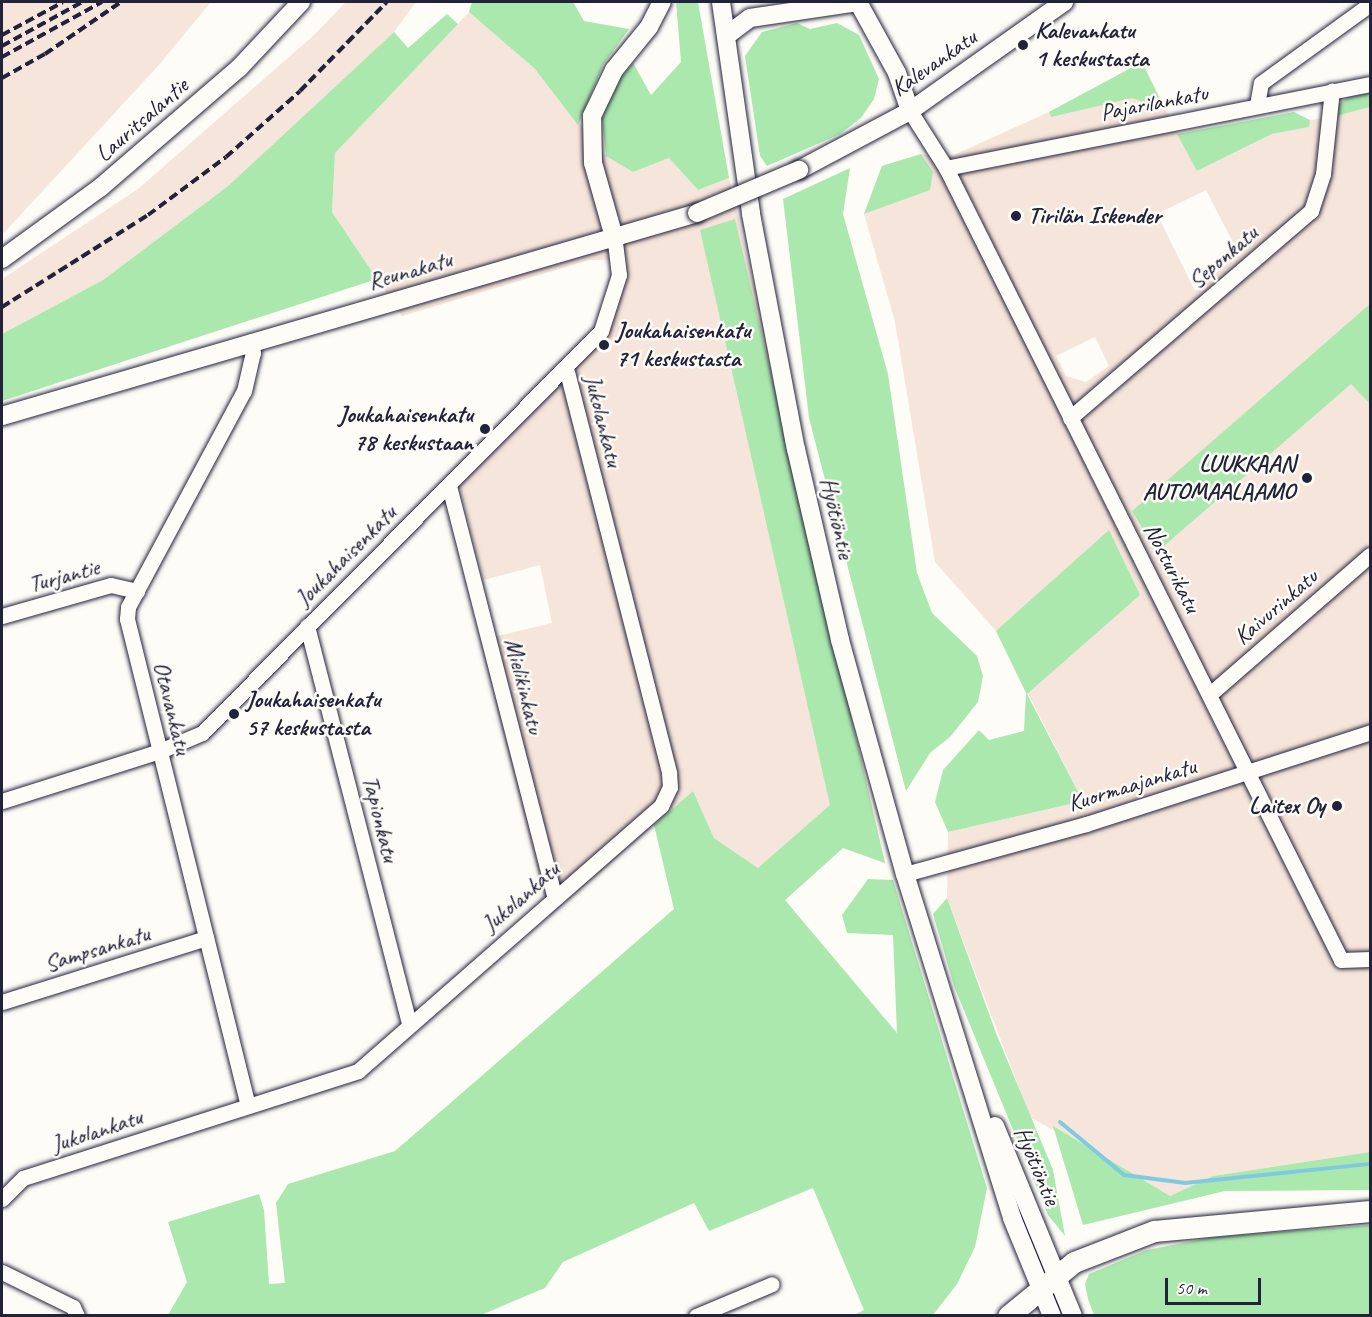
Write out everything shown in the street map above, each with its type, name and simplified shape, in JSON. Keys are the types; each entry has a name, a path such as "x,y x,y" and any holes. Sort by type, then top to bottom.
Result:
{"highway":[{"path":"1008,1316 1047,1281 1074,1262 1154,1231 1371,1211"}],"main road":[{"name":"Lauritsalantie","path":"2,259 110,180 239,68 301,2"},
{"path":"614,237 593,163 592,116 614,70 649,27 662,2"},
{"name":"Hyötiöntie","path":"722,2 742,166 796,449 840,640 905,874 956,1034 1047,1281 1052,1316"},
{"path":"726,36 750,18 858,2 897,73 910,111"},
{"name":"Kalevankatu","path":"826,158 910,111 1065,2"},
{"name":"Reunakatu","path":"2,416 251,341 697,213 826,158"},
{"name":"Hyötiöntie","path":"1047,1281 1073,1316"}],"street":[{"path":"1257,105 1261,83 1371,4"},
{"name":"Pajarilankatu","path":"946,168 1371,84"},
{"name":"Seponkatu","path":"1070,418 1311,211 1323,174 1332,90"},
{"name":"Nosturikatu","path":"910,111 946,168 1341,960 1371,959"},
{"name":"Joukahaisenkatu","path":"2,801 160,752 202,732 601,331 612,307 620,263 614,237"},
{"name":"Otavankatu","path":"248,1106 127,619 128,607 244,391 253,353 251,341"},
{"name":"Jukolankatu","path":"2,1199 23,1178 358,1071 409,1023 661,807 670,787 669,772 566,368"},
{"name":"Mielikinkatu","path":"449,486 555,898"},
{"name":"Kaivurinkatu","path":"1210,694 1371,555"},
{"name":"Turjantie","path":"2,616 111,585 137,591"},
{"name":"Tapionkatu","path":"308,626 409,1023"},
{"name":"Kuormaajankatu","path":"905,874 1086,824 1371,732"},
{"name":"Sampsankatu","path":"2,1002 206,938"},
{"path":"2,1273 75,1311"},
{"path":"696,1316 772,1284"}],"shaded area":[{"path":"2,2 211,2 158,66 2,235"},
{"path":"346,2 416,2 394,32 228,186 103,280 2,334 2,279 138,189 313,36"},
{"path":"469,12 535,69 606,156 633,172 669,158 698,190 729,178 885,863 843,848 785,900 758,868 714,838 693,791 549,917 480,640 552,623 540,565 483,580 456,471 594,329 605,306 615,260 589,260 402,316 332,212 335,152"},
{"path":"1142,62 1197,171 1272,134 1308,127 1310,120 1336,116 1339,104 1349,97 1370,93 1370,1152 1213,1176 1170,1196 1030,1117 947,898 948,832 1083,801 996,631 935,562 895,322 864,214 882,166 921,154 945,159 1049,112","holes":["1206,190 1239,254 1195,291 1157,214","1095,337 1109,366 1086,382 1066,376 1056,356"]}],"green space":[{"path":"472,2 573,2 584,21 629,29 603,65 578,125 535,69 469,12"},
{"path":"676,2 698,2 729,178 698,190 669,158 633,172 606,156 602,119 609,92 633,63 651,95 681,62"},
{"path":"447,14 458,24 335,153 332,212 377,279 2,401 2,334 103,280 228,186 394,32 408,48"},
{"path":"797,23 810,29 837,23 859,35 879,79 874,99 861,118 840,134 767,166 760,156 745,56 762,32"},
{"path":"1142,62 1165,110 1132,98 1051,117 1049,112"},
{"path":"1370,93 1370,107 1336,116 1339,104 1349,97"},
{"path":"1294,112 1310,120 1309,127 1272,134 1197,171 1177,134"},
{"path":"921,154 933,172 930,190 864,214 882,166"},
{"path":"850,168 843,214 888,374 917,573 932,613 977,656 983,676 978,702 950,737 930,753 906,791 809,418 783,199"},
{"path":"735,219 885,863 843,848 785,900 897,1033 893,935 847,933 842,915 868,879 893,880 987,1188 975,1247 957,1284 933,1315 854,1315 864,1310 813,1188 709,1231 694,1203 563,1262 545,1288 481,1315 168,1315 187,1282 168,1222 259,1194 264,1210 269,1284 285,1283 276,1203 288,1184 395,1151 674,909 654,825 693,791 714,838 758,868 830,805 700,230"},
{"path":"1370,304 1370,404 1351,384 1157,552 1132,511"},
{"path":"1109,530 1140,595 1027,694 1083,801 948,832 935,802 943,770 979,730 989,740 1024,731 1026,693 996,631"},
{"path":"947,898 996,1033 1053,1170 1065,1236 1048,1215 954,986 933,914"},
{"path":"1053,1126 1170,1196 1213,1176 1370,1152 1370,1190 1225,1191 1083,1225"},
{"path":"1370,1225 1370,1315 1094,1315 1088,1299 1085,1284 1089,1274 1147,1250 1214,1237"}],"waterway":[{"path":"1060,1122 1124,1175 1185,1183 1370,1164"}],"railway":[{"path":"2,35 63,2"},
{"path":"2,46 82,2"},
{"path":"2,57 102,2"},
{"path":"2,78 45,54 121,2"},
{"path":"2,307 148,215 226,157 300,91 387,2"}],"place":[{"name":"Kalevankatu 1 keskustasta","path":"1023,45"},
{"name":"Tirilän Iskender","path":"1016,216"},
{"name":"Joukahaisenkatu 71 keskustasta","path":"604,345"},
{"name":"Joukahaisenkatu 78 keskustaan","path":"485,429"},
{"name":"LUUKKAAN AUTOMAALAAMO","path":"1307,478"},
{"name":"Joukahaisenkatu 57 keskustasta","path":"234,714"},
{"name":"Laitex Oy","path":"1337,806"}]}
